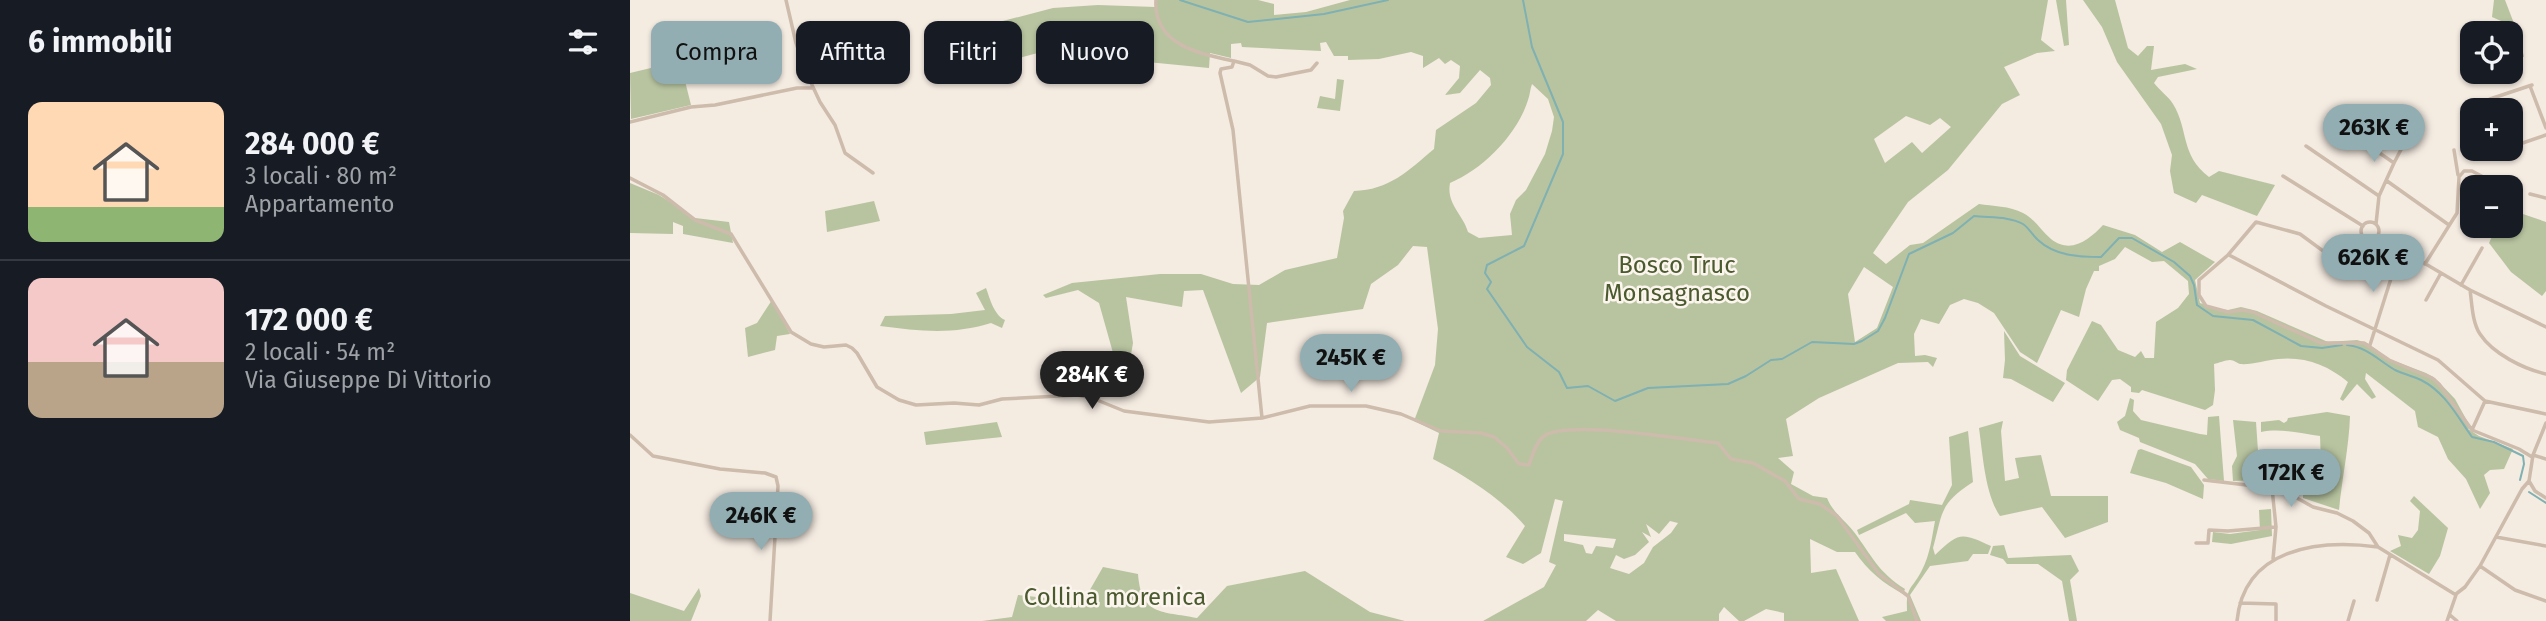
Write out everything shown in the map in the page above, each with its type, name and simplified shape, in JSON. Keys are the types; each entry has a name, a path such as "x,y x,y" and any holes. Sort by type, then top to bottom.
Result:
{"street":[{"path":"786,0 796,43 813,88 835,125 845,153 873,173"},
{"path":"1156,0 1158,20 1173,40 1189,50 1250,65 1268,76 1276,77 1311,70 1317,64"},
{"path":"1234,61 1232,66 1221,69 1220,73 1233,130 1262,418"},
{"path":"2493,98 2531,85 2546,128"},
{"path":"630,122 691,107 715,105 797,88 813,88"},
{"path":"2329,118 2394,163"},
{"path":"2523,142 2546,135"},
{"path":"2378,236 2379,228 2376,224 2379,196 2406,140"},
{"path":"2306,146 2379,196"},
{"path":"2425,264 2457,213 2459,177 2454,150"},
{"path":"2461,175 2464,171 2480,175"},
{"path":"2283,176 2363,226"},
{"path":"630,178 663,195 695,220 732,234 791,332 811,344 824,347 846,345 852,348 858,353 877,387 900,400 916,405 979,405 1002,399 1077,395 1124,411 1209,422 1262,418 1310,406 1367,406 1384,408 1441,431 1481,433 1494,437 1519,464 1529,465 1535,447 1544,436 1561,430 1631,433 1718,443 1731,459 1753,463 1786,481 1799,499 1820,504 1837,516 1879,574 1908,596 1917,621"},
{"path":"2387,181 2449,225"},
{"path":"2530,194 2546,198"},
{"path":"2378,236 2342,259 2334,259 2300,234 2256,222 2228,255 2199,280 2201,301 2211,309 2253,312 2321,343 2357,341 2370,346 2389,359 2432,378 2472,430 2546,459"},
{"path":"2370,240 2362,235 2363,226 2368,222 2376,224"},
{"path":"2378,236 2470,290 2546,327"},
{"path":"2461,285 2482,248"},
{"path":"2370,346 2400,250"},
{"path":"2228,255 2438,360 2486,401 2546,414"},
{"path":"2426,300 2441,273"},
{"path":"2470,290 2480,334 2516,364 2546,374"},
{"path":"2472,430 2486,401"},
{"path":"2447,621 2456,595 2480,566 2529,481 2533,456 2546,423"},
{"path":"630,435 649,455 776,477 770,621"},
{"path":"2204,480 2272,488 2288,493 2313,507 2337,513 2353,521 2369,533 2378,548"},
{"path":"2529,481 2535,491 2546,498"},
{"path":"2272,488 2276,527 2273,560"},
{"path":"2196,543 2207,543 2209,530 2276,527"},
{"path":"2496,537 2546,546"},
{"path":"2237,621 2240,603 2253,577 2273,560 2308,548 2357,545 2378,548 2456,595"},
{"path":"2377,600 2390,555"},
{"path":"2480,566 2515,590 2546,601"},
{"path":"2348,621 2354,601"},
{"path":"2240,603 2276,604 2276,621"},
{"path":"2450,615 2457,621"}],"green space":[{"name":"Bosco Truc Monsagnasco","path":"1157,0 1258,0 1274,4 1274,15 1306,12 1350,0 2048,0 2041,40 2055,51 2037,53 2004,67 2020,95 2002,104 1948,170 1908,202 1873,253 1886,264 1910,245 1923,243 1979,204 2023,213 2051,239 2066,246 2086,240 2103,225 2135,235 2162,252 2180,242 2215,262 2195,280 2200,303 2218,309 2241,307 2257,311 2328,342 2357,340 2367,343 2389,359 2435,378 2455,399 2471,428 2468,429 2513,449 2504,469 2490,470 2484,475 2490,493 2480,509 2466,479 2448,459 2438,437 2418,427 2415,411 2366,373 2365,379 2376,397 2372,399 2357,384 2343,401 2340,399 2348,382 2324,366 2306,360 2288,358 2240,364 2230,360 2214,364 2213,405 2205,410 2142,390 2139,393 2131,392 2131,387 2120,379 2112,380 2098,401 2066,380 2067,370 2092,321 2101,325 2118,350 2135,357 2141,351 2145,358 2154,358 2156,322 2178,308 2189,294 2188,281 2164,261 2152,262 2125,247 2115,259 2099,266 2099,271 2094,271 2079,317 2061,310 2037,363 2020,352 1994,313 1978,303 1964,299 1950,305 1939,324 1921,319 1914,334 1915,356 1937,358 1933,367 1928,362 1898,363 1819,398 1786,419 1793,456 1778,458 1794,472 1791,484 1813,496 1827,498 1882,570 1905,589 1903,594 1882,581 1855,552 1837,552 1810,539 1811,573 1836,569 1859,621 1784,621 1784,613 1766,609 1739,621 1724,607 1719,614 1719,621 1616,621 1598,610 1586,621 1483,621 1544,587 1556,565 1549,562 1563,501 1555,499 1541,553 1523,564 1506,557 1525,526 1482,488 1433,459 1439,433 1414,421 1435,365 1438,329 1427,247 1413,246 1398,265 1371,284 1363,309 1267,323 1260,377 1241,393 1203,290 1184,291 1182,307 1126,297 1133,343 1130,360 1133,390 1124,392 1099,303 1078,290 1046,298 1043,295 1072,283 1160,274 1201,274 1233,284 1259,285 1285,270 1337,258 1343,211 1354,191 1388,183 1415,165 1434,149 1436,130 1476,103 1491,85 1490,78 1480,70 1460,93 1445,95 1459,78 1460,66 1451,60 1445,64 1439,58 1423,68 1423,56 1411,52 1379,59 1348,60 1348,56 1334,56 1326,42 1320,43 1321,51 1242,47 1241,43 1231,44 1231,58 1210,53 1209,68 1154,63 1154,21 1036,21 1036,53 1022,57 1022,21 1003,21 1053,8 1098,5 1155,7","holes":["1532,84 1548,99 1554,117 1545,154 1510,214 1512,235 1479,238 1468,232 1450,197 1450,183 1475,169 1507,138 1523,113","1906,116 1930,125 1940,118 1951,127 1922,153 1912,142 1885,163 1874,139","1864,267 1893,287 1877,328 1855,342 1848,294","1670,521 1678,523 1671,533 1653,547 1644,563 1629,574 1610,568 1616,555 1624,559 1635,555 1649,542 1642,532 1651,537 1646,524 1659,534","1564,534 1616,539 1613,548 1596,546 1592,554 1586,553 1583,545 1564,541"]},
{"path":"2056,0 2066,0 2069,45 2064,46"},
{"path":"2083,0 2115,0 2128,48 2138,56 2147,46 2154,46 2151,70 2185,64 2197,69 2158,77 2154,83 2173,104 2193,160 2209,177 2219,171 2275,185 2257,216 2202,195 2196,203 2174,193 2170,171 2172,155 2161,124 2117,62 2102,27"},
{"path":"2494,0 2505,0 2513,21 2501,21 2492,17"},
{"path":"651,68 651,84 686,84 691,105 631,119 630,73"},
{"path":"1337,79 1344,80 1340,111 1317,108 1320,96 1335,99"},
{"path":"630,183 659,195 695,218 729,222 733,243 683,234 683,226 673,222 673,234 630,233"},
{"path":"874,201 880,221 827,232 825,211"},
{"path":"2523,214 2546,222 2546,291 2542,296 2511,272 2489,243 2491,238 2523,238"},
{"path":"986,288 995,311 1005,320 1002,328 991,323 949,331 880,326 885,316 985,310 976,293"},
{"path":"772,300 790,334 777,336 775,350 748,357 745,328 757,323"},
{"path":"2004,331 2020,356 2065,383 2053,402 2011,379 2003,378"},
{"path":"2130,398 2134,400 2133,411 2141,420 2200,434 2207,435 2208,417 2219,416 2224,481 2208,479 2195,464 2140,442 2139,438 2120,430 2117,422 2125,416"},
{"path":"2327,412 2350,416 2339,510 2303,498 2303,490 2313,488 2321,462 2320,436 2283,431 2261,432 2261,422 2279,420 2284,423 2288,418"},
{"path":"2233,420 2256,422 2260,480 2233,481 2232,466 2237,456"},
{"path":"2003,421 2001,431 2005,481 2019,478 2015,458 2041,455 2051,496 2108,496 2108,522 2065,538 2042,507 2000,516 1988,486 1979,428"},
{"path":"997,422 1002,437 926,445 924,432"},
{"path":"1968,431 1973,482 1948,503 1941,517 1933,548 1935,555 1955,538 1966,537 1991,546 1988,554 1973,554 1968,561 1930,566 1910,595 1921,621 1886,621 1882,617 1907,611 1909,592 1927,558 1935,521 1915,523 1906,513 1859,535 1857,530 1909,504 1910,500 1942,505 1952,485 1949,437"},
{"path":"2138,450 2191,467 2204,485 2203,499 2166,483 2130,473"},
{"path":"2296,457 2311,460 2297,495 2274,484 2282,483 2288,473 2287,462"},
{"path":"2414,496 2448,528 2440,556 2429,574 2390,551 2401,546 2398,535 2412,538 2418,530 2420,511 2410,501"},
{"path":"2271,509 2272,536 2231,544 2212,542 2213,532 2230,534 2260,530 2259,510"},
{"path":"2004,545 2008,558 2071,555 2079,571 2070,580 2077,621 2069,621 2062,581 2038,564 2007,564 2003,559 1990,555 1993,546"},
{"name":"Collina morenica","path":"1103,567 1138,574 1140,588 1149,605 1173,614 1197,618 1227,586 1305,571 1370,612 1405,621 982,621 1012,617 1018,595 1083,602"},
{"path":"699,588 701,596 691,621 630,621 630,593 684,611"}],"waterway":[{"path":"1180,0 1248,22 1324,14 1388,0"},
{"path":"1523,0 1532,47 1563,122 1563,154 1524,246 1487,265 1485,273 1491,282 1487,289 1527,347 1559,372 1567,388 1588,386 1615,401 1648,388 1728,384 1771,360 1782,359 1812,342 1854,344 1862,341 1878,331 1909,254 1953,233 1974,216 2017,221 2045,245 2076,256 2101,257 2119,238 2132,238 2174,262 2190,276 2197,305 2213,316 2253,320 2301,346 2322,348 2342,345"},
{"path":"2347,345 2366,351 2395,370 2429,385 2450,405 2472,437 2494,442 2523,456 2520,480"},
{"path":"2529,492 2546,503"}]}
